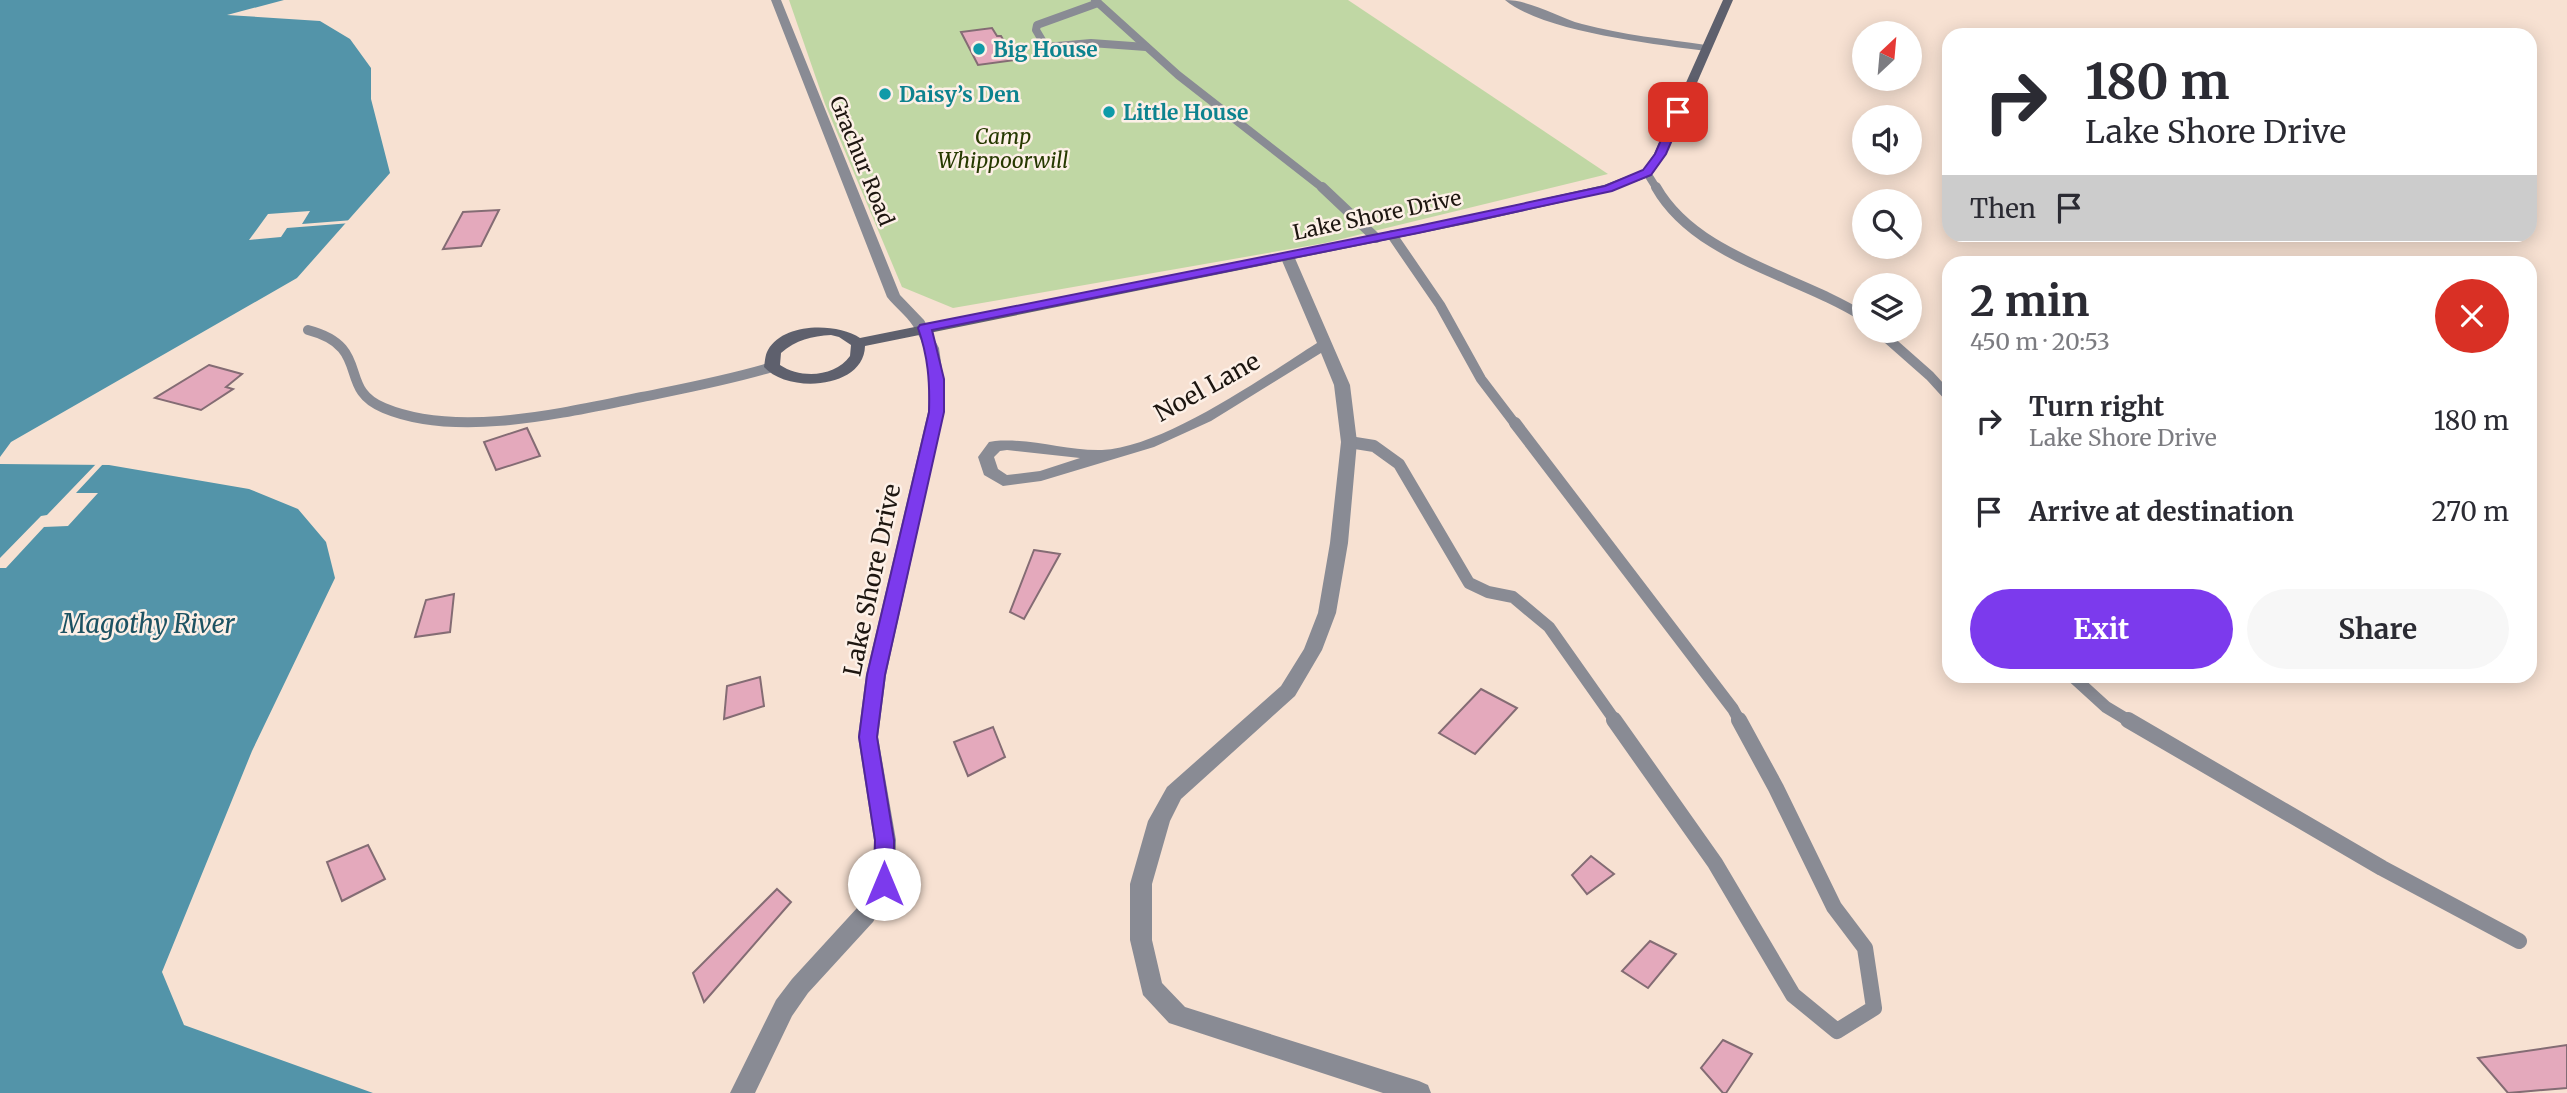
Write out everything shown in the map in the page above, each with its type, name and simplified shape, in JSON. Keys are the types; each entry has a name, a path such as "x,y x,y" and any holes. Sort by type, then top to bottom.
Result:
{"street":[{"name":"Grachur Road","path":"776,0 894,297 925,328"},
{"path":"1510,0 1561,23 1603,33 1706,48"},
{"path":"1647,173 1660,154 1728,0"},
{"name":"Lake Shore Drive","path":"858,343 1391,235 1608,188 1647,173"},
{"path":"1287,256 1342,384 1349,442 1339,542 1327,613 1313,650 1288,691 1174,793 1159,821 1141,884 1141,940 1151,988 1177,1015 1418,1093"},
{"name":"Lake Shore Drive","path":"742,1093 785,1008 800,986 865,915 884,884 885,840 868,737 876,675 936,412 937,379 932,347 925,328"},
{"path":"843,332 858,343 860,351 856,359 835,374 804,380 790,378 772,367 774,352 791,338 804,334 843,332"},
{"name":"Noel Lane","path":"1104,455 1007,445 995,446 986,457 990,471 1003,481 1028,481 1165,438 1261,385 1326,343"}],"lane":[{"path":"1146,47 1091,43 1046,47 1036,30 1037,24 1097,1 1192,86 1268,142 1341,202 1376,238"},
{"path":"1647,173 1671,210 1703,238 1840,300 1852,308"},
{"path":"1349,442 1374,446 1399,464 1469,583 1488,592 1513,597 1549,627 1715,863 1793,995 1837,1031 1874,1008 1865,947 1835,907 1733,709 1481,379 1451,321 1418,268 1391,235"},
{"path":"308,330 331,338 344,347 360,393 370,401 388,410 450,421 522,417 590,408 722,381 772,367"},
{"path":"1893,343 1942,389"},
{"path":"2080,683 2106,707 2382,868 2519,941"}],"green space":[{"name":"Camp Whippoorwill","path":"789,0 1348,0 1608,174 1325,243 953,308 902,287 825,104"}],"water":[{"path":"0,0 284,0 227,15 320,21 350,39 371,68 371,99 390,173 297,278 11,442 0,457"},
{"name":"Magothy River","path":"0,464 109,465 249,489 298,509 326,542 335,578 252,751 162,972 184,1025 373,1093 0,1093"}],"pier":[{"path":"310,211 302,224 353,220 351,223 287,228 281,237 249,240 268,214"},
{"path":"96,464 103,464 76,493 98,493 68,526 44,527 6,568 0,568 0,558 41,516 47,515"}],"building":[{"name":"Big House","path":"992,28 997,36 1001,36 1015,60 978,65 961,32"},
{"path":"499,210 481,246 443,249 463,212"},
{"path":"209,365 242,374 226,387 233,389 201,410 155,398"},
{"path":"527,428 540,456 496,470 484,442"},
{"path":"1034,550 1060,554 1024,619 1010,612"},
{"path":"454,594 450,632 415,637 426,600"},
{"path":"760,677 764,706 724,719 727,686"},
{"path":"1481,689 1517,708 1475,754 1439,733"},
{"path":"993,727 1005,757 968,776 954,742"},
{"path":"368,845 385,879 342,901 327,862"},
{"path":"1591,856 1614,874 1587,894 1572,875"},
{"path":"777,889 791,902 704,1002 693,973"},
{"path":"1650,941 1676,954 1648,988 1622,971"},
{"path":"1723,1040 1752,1054 1726,1093 1723,1093 1701,1068"},
{"path":"2567,1045 2567,1088 2508,1093 2478,1058"}],"place":[{"name":"Big House","path":"979,49"},
{"name":"Daisy’s Den","path":"885,94"},
{"name":"Little House","path":"1109,112"}],"route":[{"path":"884,884 885,840 868,737 876,675 936,412 937,379 932,347 925,328 1418,230 1608,188 1647,173 1660,154 1678,112"}]}
